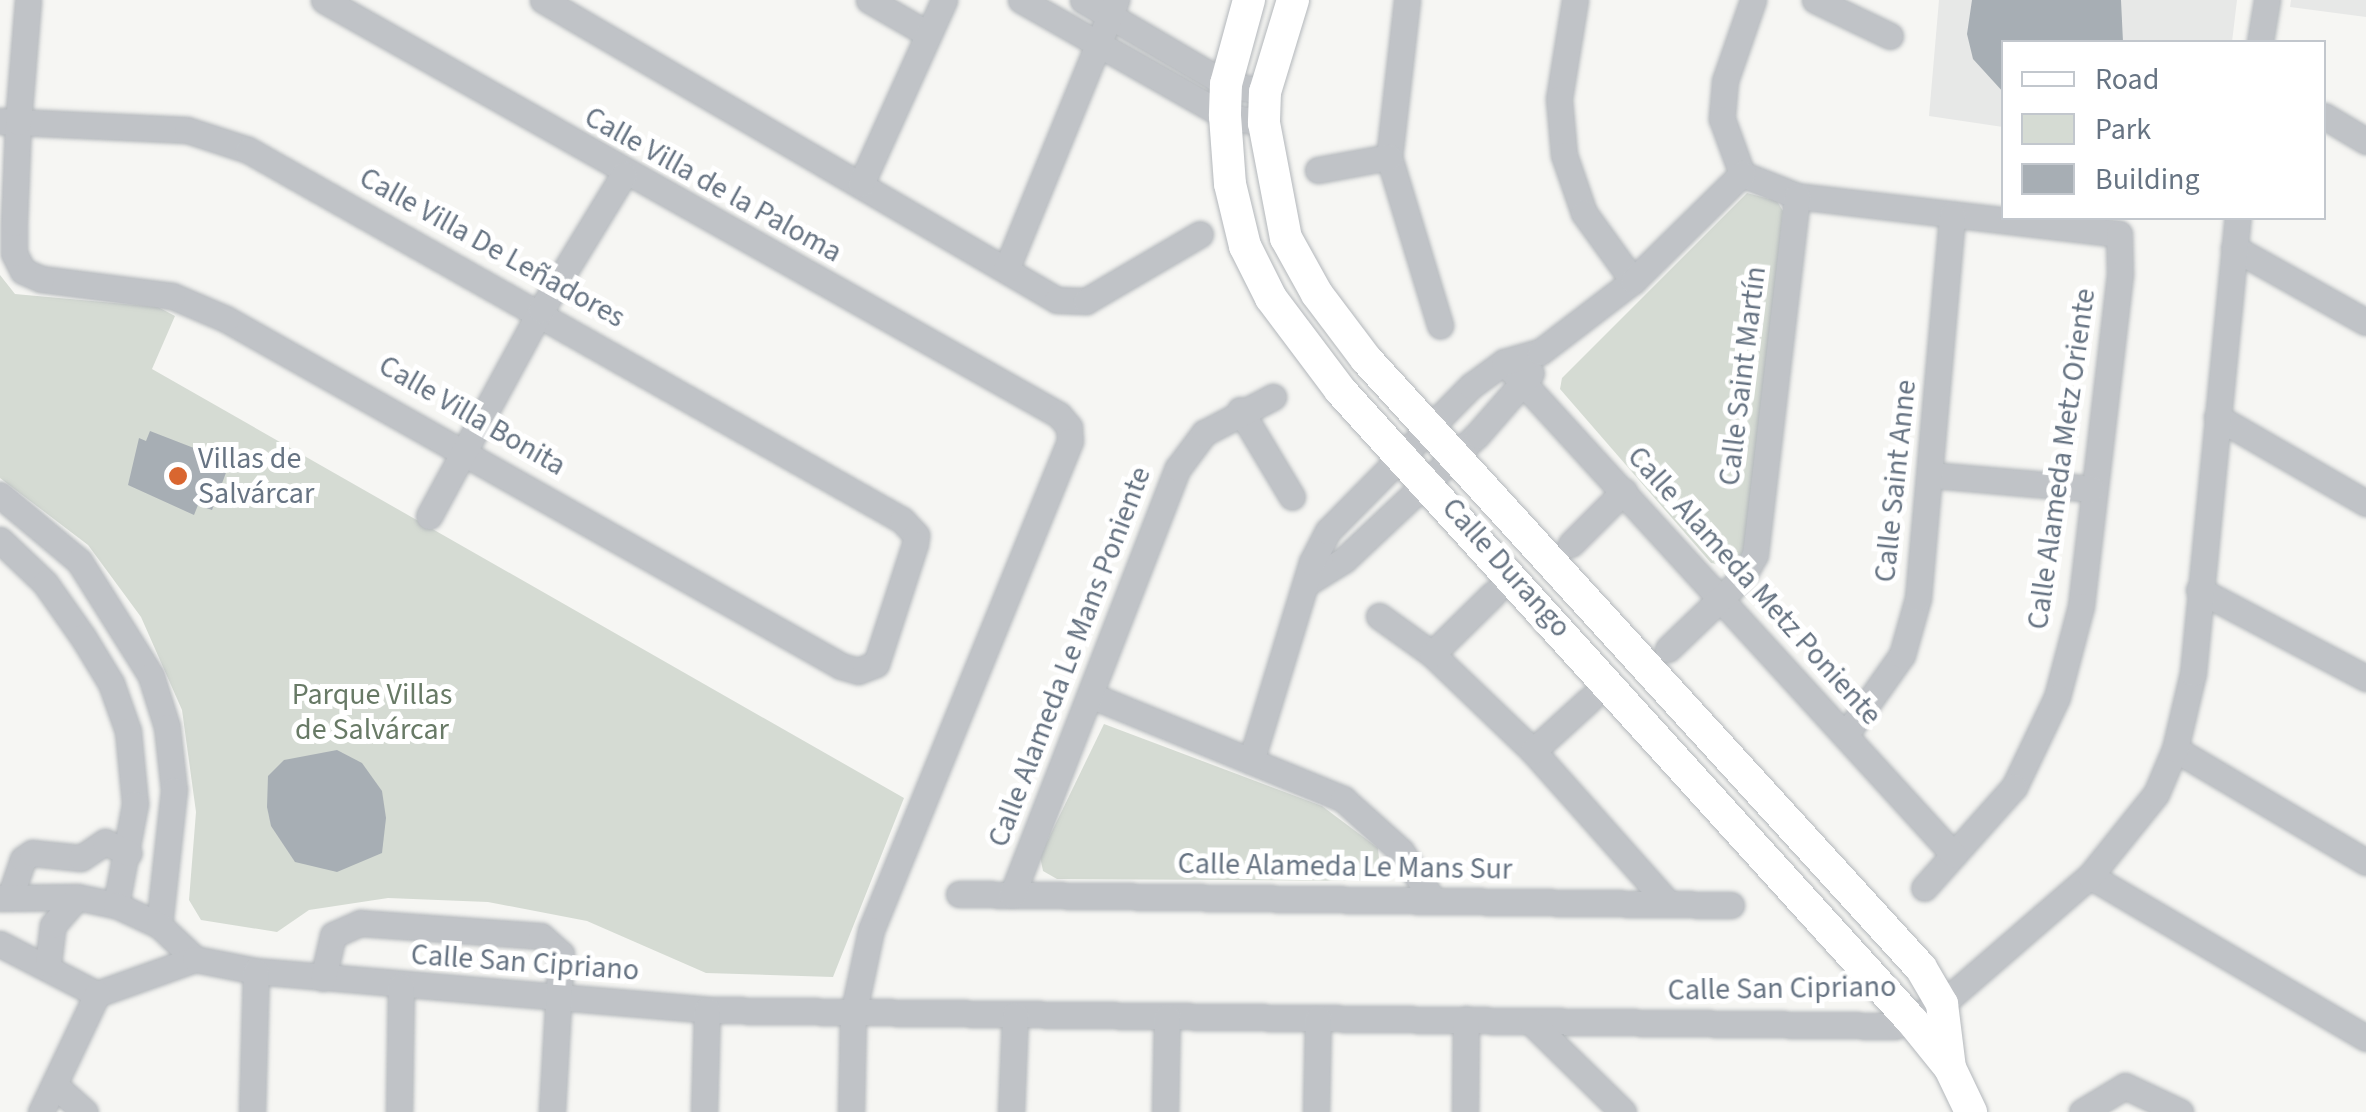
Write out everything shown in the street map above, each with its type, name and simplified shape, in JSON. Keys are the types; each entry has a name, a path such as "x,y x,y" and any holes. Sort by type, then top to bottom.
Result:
{"main road":[{"name":"Calle Durango","path":"1249,0 1225,100 1242,230 1270,298 1305,348 1400,455 1912,1020 1950,1068 1970,1112"},
{"name":"Calle Durango","path":"1293,0 1265,108 1270,182 1302,266 1366,359 1921,968 1942,1004 1950,1068"}],"street":[{"path":"9,122 28,0"},
{"path":"543,0 1071,304 1200,234"},
{"path":"869,0 928,34"},
{"path":"861,184 944,0"},
{"path":"1021,0 1098,46 1225,100 1265,108"},
{"path":"1083,0 1113,8 1225,100"},
{"path":"1407,0 1389,156 1440,325"},
{"path":"1575,0 1559,99 1564,155 1584,212 1633,280"},
{"path":"1753,0 1725,81 1722,120 1742,174 1797,196 1952,215"},
{"path":"1815,0 1890,36"},
{"path":"2260,40 2266,0"},
{"name":"Calle Villa de la Paloma","path":"327,1 624,174 1059,415 1069,427 1070,440 871,930 853,1015"},
{"path":"1006,270 1113,8"},
{"path":"2326,117 2366,141"},
{"name":"Calle Villa Bonita","path":"9,122 14,254 23,271 41,280 172,296 296,355 465,448 841,666 868,670"},
{"name":"Calle Villa De Leñadores","path":"9,122 187,130 248,150 540,310 902,520 916,534 882,653 868,670"},
{"path":"1318,170 1389,156"},
{"path":"429,516 540,310 624,174"},
{"path":"1251,760 1317,548 1348,508 1430,426 1504,362 1540,352 1633,280 1742,174"},
{"name":"Calle Saint Martín","path":"1668,649 1720,599 1755,555 1797,196"},
{"name":"Calle Alameda Metz Oriente","path":"1924,888 2014,787 2058,697 2081,606 2091,490 2120,274 2119,234 1952,215"},
{"name":"Calle Saint Anne","path":"1846,734 1902,654 1918,598 1932,475 1952,215"},
{"name":"Calle San Cipriano","path":"195,958 256,971 401,986 707,1010 853,1015 1895,1026 1912,1020 1942,1004 2090,876 2156,794 2176,749 2194,673 2238,220"},
{"path":"2234,248 2366,322"},
{"path":"1307,583 1344,560 1371,529 1525,386 1540,352"},
{"name":"Calle Alameda Metz Poniente","path":"1504,362 1954,855"},
{"name":"Calle Alameda Le Mans Poniente","path":"1012,895 1178,468 1204,433 1240,410 1273,397"},
{"path":"1240,410 1292,498"},
{"path":"2217,418 2366,503"},
{"path":"1932,475 2091,490"},
{"path":"1571,544 1624,490"},
{"path":"0,494 79,561 151,676 167,727 174,790 158,925"},
{"path":"1348,508 1371,529"},
{"path":"2,546 45,583 111,682 136,772 129,853 116,905"},
{"path":"2199,590 2366,678"},
{"path":"1432,654 1493,594"},
{"path":"1379,616 1432,654 1533,752 1668,903"},
{"path":"1090,695 1343,799 1373,821 1432,900"},
{"path":"1533,752 1589,700"},
{"path":"2176,749 2366,862"},
{"path":"41,1112 58,1088 97,994 195,958 158,925 116,905 77,897 5,897 23,859 32,853 81,858 105,842 129,853"},
{"path":"2090,876 2366,1038"},
{"name":"Calle Alameda Le Mans Sur","path":"959,894 1731,905"},
{"path":"48,964 53,925 77,897"},
{"path":"323,978 333,935 376,921 542,936 561,954 552,1112"},
{"path":"0,944 48,964 97,994"},
{"path":"252,1112 256,971"},
{"path":"399,1112 401,986"},
{"path":"704,1112 707,1010"},
{"path":"850,1112 853,1015"},
{"path":"1011,1112 1015,1015"},
{"path":"1165,1112 1166,1016"},
{"path":"1316,1112 1318,1018"},
{"path":"1465,1112 1466,1019"},
{"path":"1530,1021 1618,1110"},
{"path":"2082,1112 2125,1086 2180,1112"},
{"path":"58,1088 85,1112"}],"shaded area":[{"path":"1939,0 2237,0 2232,40 2001,40 2001,127 1929,116"},
{"path":"2291,0 2366,0 2366,17 2290,7"}],"green space":[{"path":"1747,193 1777,201 1783,211 1747,560 1728,566 1711,563 1560,389 1562,378"},
{"name":"Parque Villas de Salvárcar","path":"0,275 15,294 158,307 175,316 152,369 904,798 833,977 706,973 587,921 488,902 388,898 309,910 277,932 201,920 189,900 196,812 182,710 141,617 88,545 0,478"},
{"path":"1104,724 1322,806 1378,848 1381,881 1057,879 1043,871 1040,856"}],"building":[{"path":"1972,0 2121,0 2123,40 2001,40 2001,90 1973,59 1967,34"},
{"name":"Villas de Salvárcar","path":"150,431 230,462 212,510 198,505 194,515 128,485 139,438 146,441"},
{"path":"337,750 362,763 382,791 386,818 382,853 337,872 295,862 271,826 267,807 268,776 284,760"}],"place":[{"name":"Villas de Salvárcar","path":"178,476"}]}
